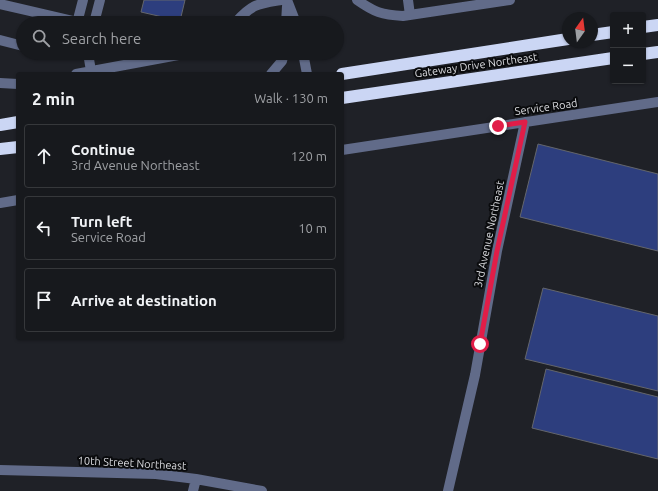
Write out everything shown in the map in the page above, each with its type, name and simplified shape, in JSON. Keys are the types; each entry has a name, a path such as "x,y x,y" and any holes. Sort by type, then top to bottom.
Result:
{"highway":[{"path":"646,27 658,25"},
{"path":"598,34 610,32"},
{"name":"Gateway Drive Northeast","path":"344,74 562,40"},
{"path":"646,54 658,52"},
{"name":"Gateway Drive Northeast","path":"344,98 610,58"},
{"path":"0,125 16,122"},
{"path":"0,149 16,147"}],"street":[{"path":"80,16 83,0"},
{"path":"96,16 100,0"},
{"path":"242,16 250,7 261,3 281,0"},
{"path":"286,16 287,0"},
{"path":"287,0 293,16"},
{"path":"357,0 372,10 386,15 410,15 461,4 510,0"},
{"path":"408,0 410,15"},
{"path":"0,4 50,16"},
{"path":"0,40 16,44"},
{"path":"90,60 92,71"},
{"path":"87,72 151,60"},
{"path":"273,72 282,60"},
{"path":"304,60 306,72"},
{"path":"0,84 16,84"},
{"name":"Service Road","path":"344,150 658,102"},
{"name":"3rd Avenue Northeast","path":"448,491 475,375 497,251 525,122"},
{"path":"0,203 16,200"},
{"name":"10th Street Northeast","path":"0,470 132,473 196,479 262,491"},
{"path":"193,491 196,479"}],"building":[{"path":"144,0 185,0 181,16 158,16 141,12"},
{"path":"538,144 658,174 658,251 520,217"},
{"path":"543,288 658,316 658,391 525,359"},
{"path":"546,369 658,397 658,459 532,428"}],"route":[{"path":"480,344 497,251 525,122 498,126"}]}
